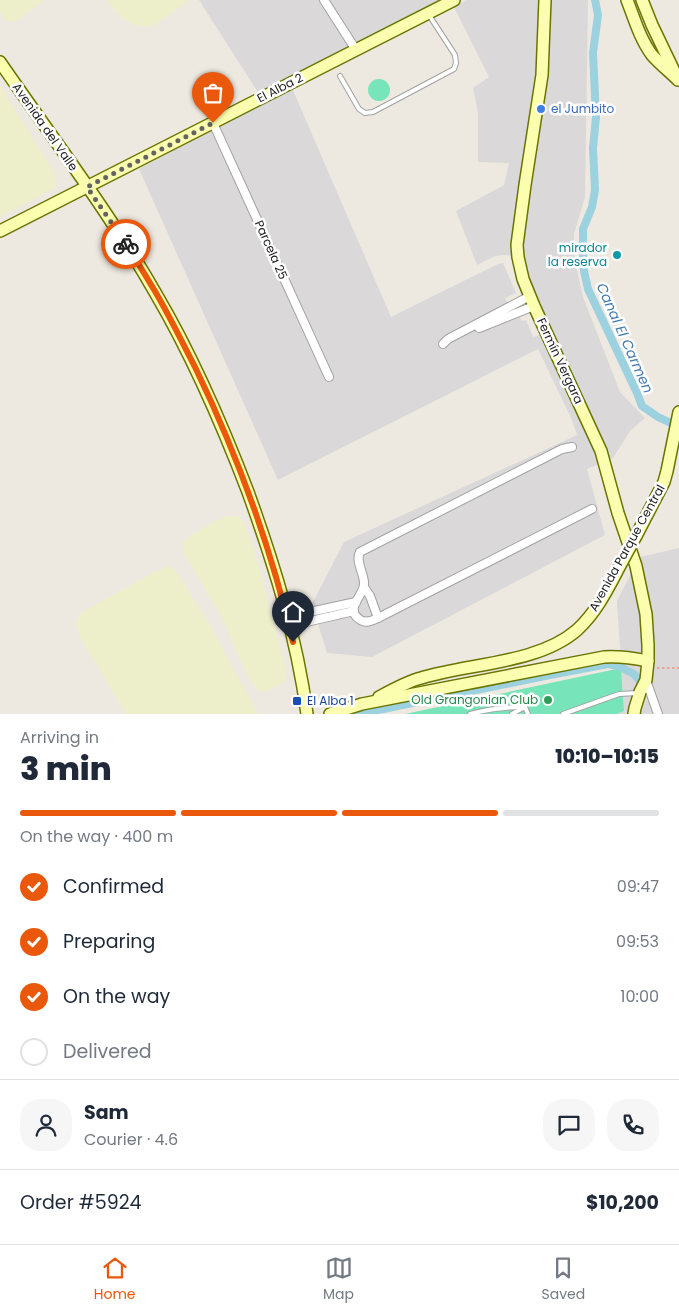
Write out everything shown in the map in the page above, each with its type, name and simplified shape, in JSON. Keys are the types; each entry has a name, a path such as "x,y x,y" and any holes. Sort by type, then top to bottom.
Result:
{"street":[{"path":"324,0 356,50"},
{"name":"El Alba 2","path":"0,231 454,0"},
{"name":"Fermín Vergara","path":"545,0 542,75 525,185 518,245 519,266 532,301 601,451 641,585 648,628 647,670 634,714"},
{"path":"628,0 647,47 653,56 678,81"},
{"path":"642,0 678,81"},
{"name":"Avenida del Valle","path":"0,62 124,241 156,294 204,387 227,438 259,523 288,621 304,690 307,714"},
{"name":"Parcela 25","path":"213,123 329,377"},
{"path":"532,301 452,343 443,344 448,339 532,301"},
{"name":"Avenida Parque Central","path":"362,704 402,685 422,678 547,648 556,644 578,628 593,612 664,482 668,471 679,415"},
{"path":"572,447 562,450 360,552 358,558 364,579 364,587 354,608 357,618 364,622 378,618 592,509"},
{"path":"364,587 370,596 378,618"},
{"path":"288,621 356,602"},
{"path":"288,621 354,611"},
{"path":"330,714 362,704 604,658 622,657 647,670 658,714"}],"lane":[{"path":"340,76 359,109 365,113 373,112 454,69 456,63 454,54 428,13"},
{"path":"563,714 619,694 640,692"},
{"path":"470,714 485,710 525,707"},
{"path":"512,714 525,707"},
{"path":"525,707 528,714"}],"path":[{"path":"647,670 679,668"}],"shaded area":[{"path":"199,0 441,0 259,94"},
{"path":"466,0 588,0 585,197 574,234 575,262 583,297 620,392 645,418 630,431 613,458 587,469 605,535 372,657 327,653 312,604 344,542 577,435 572,420 538,349 278,480 139,169 292,88 391,317 503,263 516,293 505,298 515,318 520,317 522,321 526,320 533,337 541,334 547,344 557,339 533,289 524,257 495,256 477,265 456,211 504,185 509,163 478,162 478,112 473,88 489,77 454,7"},
{"path":"679,548 679,714 617,714 624,711 617,601 636,558"}],"green space":[{"path":"0,0 44,0 13,22 6,20 0,11"},
{"path":"106,0 189,0 155,25 145,27 135,25 122,18"},
{"path":"379,79 387,82 390,90 387,98 379,101 371,98 368,90 371,82"},
{"path":"0,86 50,166 57,183 51,190 0,217"},
{"path":"227,516 239,517 245,525 257,560 286,670 285,681 267,691 258,690 251,681 225,623 183,551 184,541 190,536"},
{"path":"167,567 173,568 177,573 207,620 258,714 126,714 80,637 76,625 77,620 88,609 158,570"},
{"name":"Old Grangonian Club","path":"621,668 624,711 617,714 405,714"}],"waterway":[{"name":"Canal El Carmen","path":"595,0 598,15 593,53 596,117 593,148 595,190 592,207 583,229 584,271 588,289 642,406 658,417 679,427"},
{"path":"359,714 608,664 618,666 634,674 639,680"}],"way so far":[{"path":"126,244 87,187 213,123"}],"place":[{"name":"el Jumbito","path":"541,109"},
{"name":"mirador la reserva","path":"617,255"},
{"name":"Old Grangonian Club","path":"548,700"},
{"name":"El Alba 1","path":"297,701"}],"route":[{"path":"126,244 175,328 227,438 259,523 293,642"}]}
